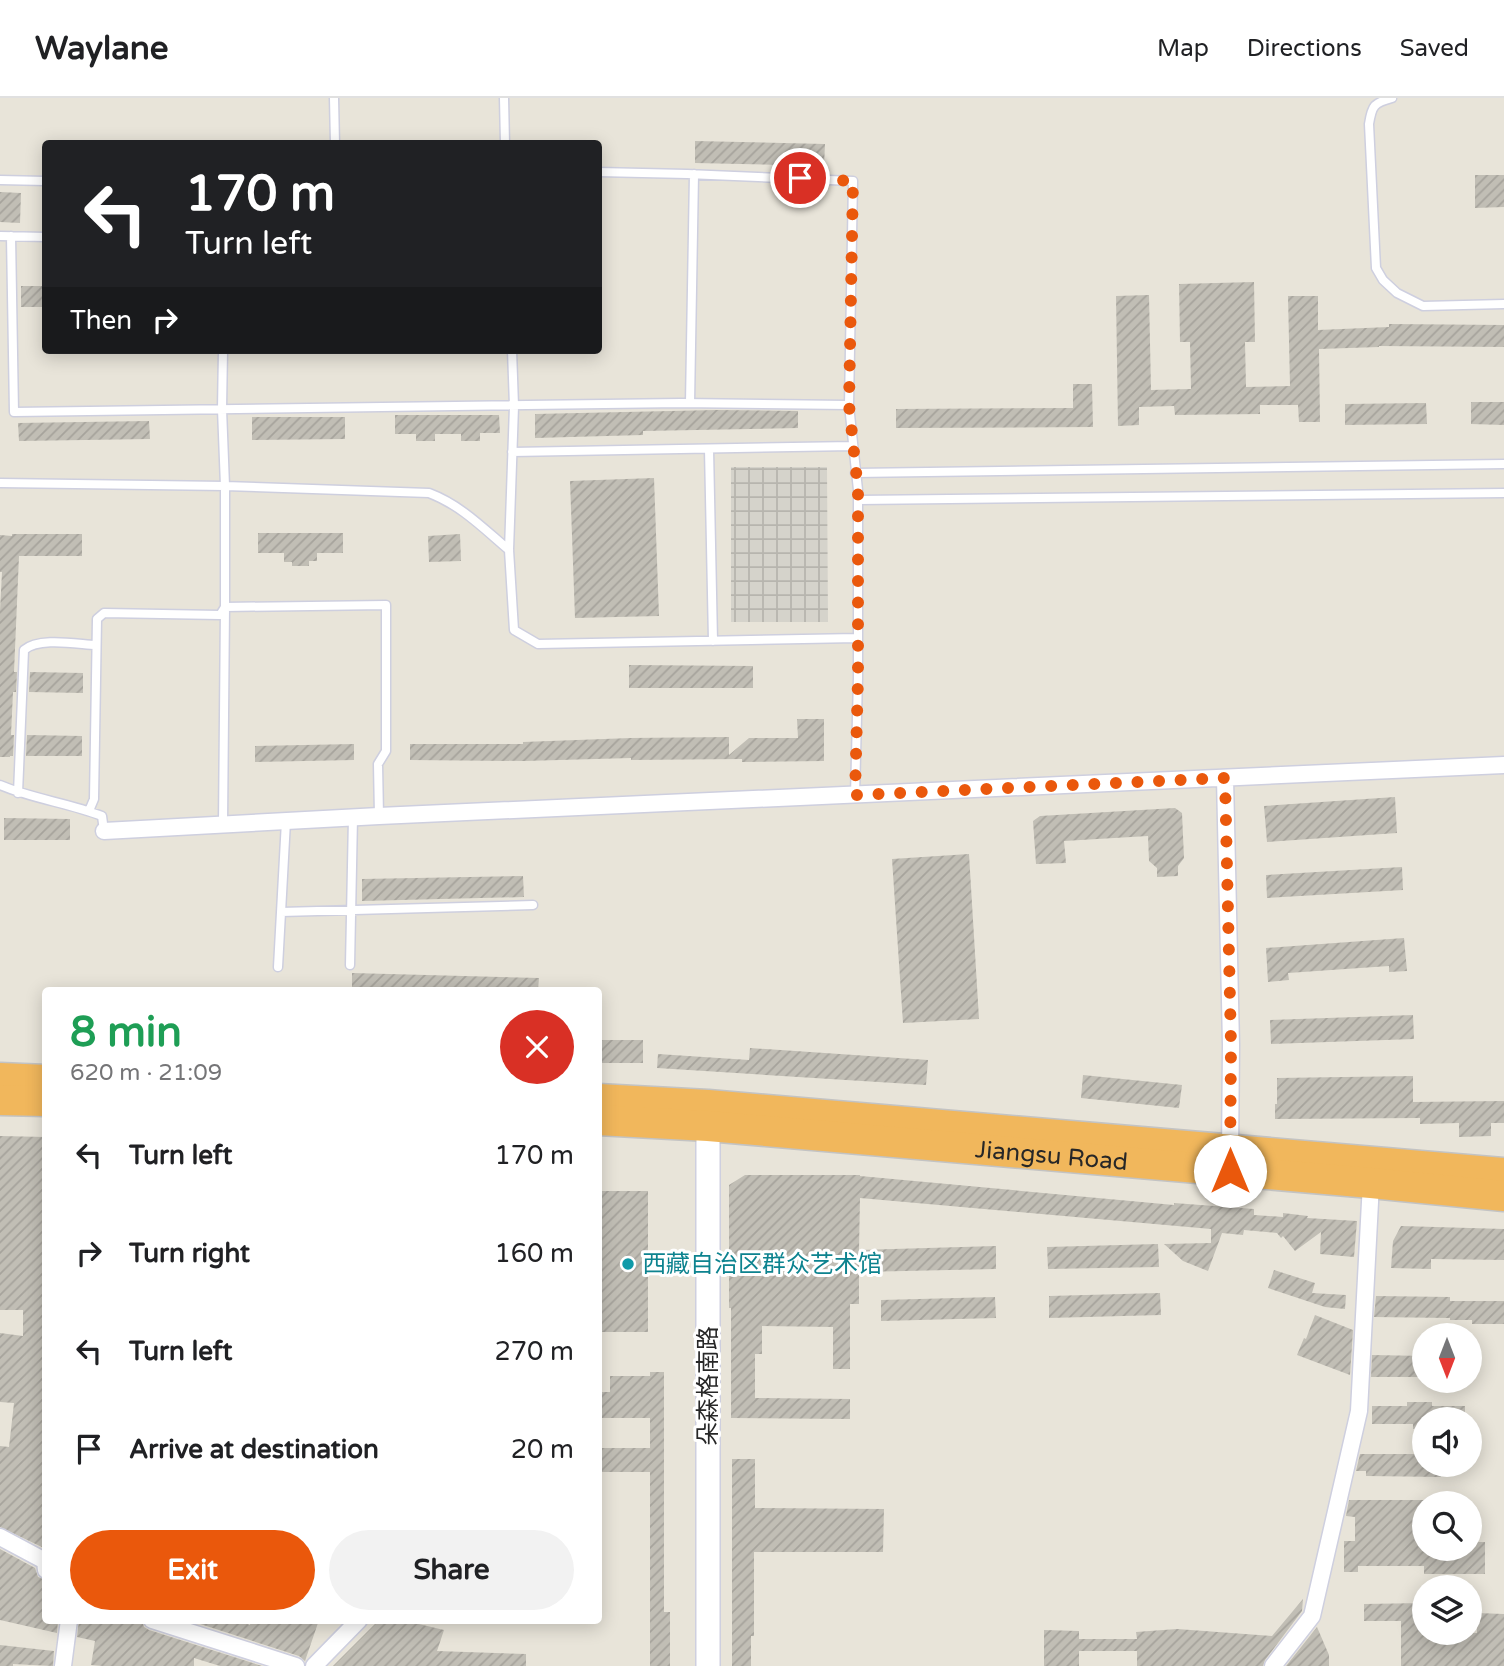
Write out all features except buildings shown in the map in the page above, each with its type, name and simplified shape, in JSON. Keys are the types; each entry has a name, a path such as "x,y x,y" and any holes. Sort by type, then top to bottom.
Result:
{"highway":[{"path":"0,1079 42,1080"},
{"path":"0,1100 42,1101"},
{"name":"Jiangsu Road","path":"602,1100 708,1116 1230,1161 1504,1173"},
{"name":"Jiangsu Road","path":"602,1121 708,1116"},
{"name":"Jiangsu Road","path":"1230,1161 1371,1182 1504,1196"}],"street":[{"path":"104,831 354,817 1504,765"},
{"path":"1225,778 1230,1161"},
{"name":"朵森格南路","path":"708,1116 708,1666"},
{"path":"1273,1666 1312,1616 1359,1410 1371,1182"},
{"path":"0,1537 42,1559"},
{"path":"63,1666 68,1624"},
{"path":"165,1624 296,1666"},
{"path":"314,1666 355,1624"}],"lane":[{"path":"334,98 334,140"},
{"path":"504,98 505,140"},
{"path":"1392,98 1375,100 1369,124 1376,268 1383,280 1397,293 1423,306 1504,304"},
{"path":"602,172 853,181 849,405 858,500 855,795"},
{"path":"690,403 694,174"},
{"path":"0,180 42,181"},
{"path":"0,236 42,237"},
{"path":"11,236 14,412 690,403 849,405"},
{"path":"223,354 223,824"},
{"path":"512,354 514,406 509,550 514,630 538,644 857,638"},
{"path":"513,452 853,446"},
{"path":"709,449 713,641"},
{"path":"855,473 1504,464"},
{"path":"0,483 225,486 429,493 447,500 466,513 509,550"},
{"path":"858,500 1504,494"},
{"path":"225,607 386,605 386,751 378,764 379,816"},
{"path":"89,811 94,799 97,619 104,613 220,615 225,607"},
{"path":"18,793 24,650 30,645 40,643 96,645"},
{"path":"0,785 18,793 102,816 104,831"},
{"path":"350,965 354,817"},
{"path":"278,967 286,821"},
{"path":"281,912 533,905"}],"shaded area":[{"path":"731,467 827,467 828,622 731,622"}],"place":[{"name":"西藏自治区群众艺术馆","path":"628,1264"}],"route":[{"path":"800,178 853,181 849,405 858,490 855,795 1225,778 1231,1045 1230,1171"}]}
